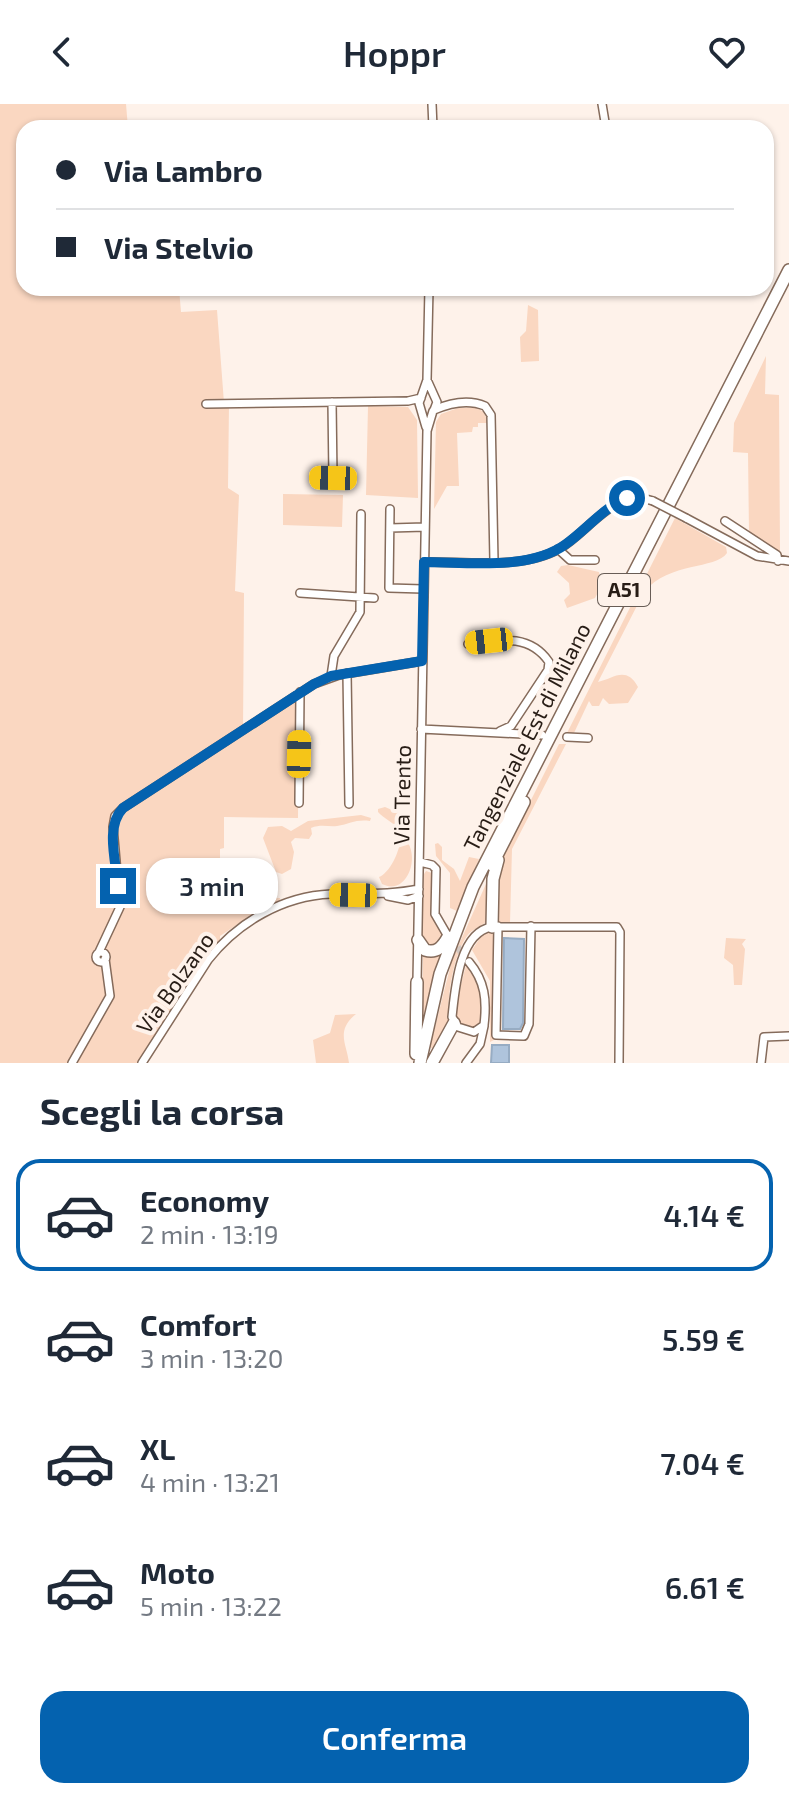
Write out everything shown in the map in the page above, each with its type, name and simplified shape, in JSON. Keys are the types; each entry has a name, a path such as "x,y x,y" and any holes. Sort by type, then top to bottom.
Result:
{"highway":[{"name":"Tangenziale Est di Milano","path":"418,1063 440,974 462,912 789,270"},
{"name":"Tangenziale Est di Milano","path":"429,1063 441,992 458,941 517,817 789,286"},
{"path":"495,926 493,875 517,817"},
{"path":"418,940 425,950 438,950 462,912"},
{"path":"417,982 418,1063"},
{"path":"429,1063 458,1029"}],"street":[{"path":"427,431 421,402 427,380 429,296"},
{"path":"427,380 437,402 427,431"},
{"path":"206,404 421,402 434,397 454,403"},
{"path":"332,402 333,478"},
{"path":"421,402 433,411"},
{"path":"433,411 454,403 475,402 485,406 491,419 494,561"},
{"name":"Via Trento","path":"417,982 427,431"},
{"path":"315,478 349,478"},
{"path":"424,562 527,559 558,549 622,500 639,497 653,501 757,556 789,561"},
{"path":"390,509 389,588 423,589"},
{"path":"331,676 334,656 358,617 361,514"},
{"path":"725,521 777,555 778,561"},
{"path":"390,528 425,527"},
{"path":"558,549 570,560 595,560"},
{"path":"300,593 374,598"},
{"path":"468,644 518,640 528,644 549,662 548,670 511,726 500,731"},
{"path":"72,1063 107,1003 110,987 102,959 104,943 120,907 113,827 115,816 300,692 331,676 422,661"},
{"path":"347,673 349,804"},
{"path":"299,803 300,692"},
{"name":"Via Trento","path":"421,729 542,735"},
{"path":"567,737 588,738"},
{"name":"Via Trento","path":"420,862 436,869 435,914 446,933"},
{"name":"Via Bolzano","path":"142,1063 208,960 221,944 248,923 270,910 305,898 378,894 408,900 419,893"},
{"path":"495,926 496,1035 524,1036 529,1024 531,926"},
{"path":"469,1059 472,1045 458,1029 452,1012 468,944 479,930 495,926 619,928 619,1063"},
{"path":"469,962 484,983 480,1036 469,1059"},
{"path":"458,1029 481,1027"},
{"path":"761,1063 764,1037 789,1036"}],"shaded area":[{"path":"0,104 126,104 127,120 16,120 16,296 180,296 181,312 217,310 224,403 229,404 228,488 239,495 235,591 244,593 243,732 296,698 299,700 298,818 224,817 220,897 280,898 280,901 262,908 220,936 220,943 138,1063 0,1063"},
{"path":"528,305 538,310 539,361 521,362 520,337 526,331"},
{"path":"766,356 765,394 779,395 780,552 749,533 748,453 733,452 734,423"},
{"path":"368,406 408,407 417,420 418,498 366,495"},
{"path":"458,408 481,410 487,423 478,423 472,432 457,433 459,486 447,486 434,509 436,422 441,414"},
{"path":"283,494 343,495 342,527 283,525"},
{"path":"675,518 726,547 727,553 713,562 666,575 644,592 598,682 624,675 638,687 628,703 609,704 603,698 599,706 592,706 589,701 574,733 567,733"},
{"path":"561,566 599,572 602,585 595,598 567,608 564,600 570,594 569,583 557,572"},
{"path":"559,744 566,744 512,849 510,923 496,923 499,864"},
{"path":"385,807 408,817 410,826 408,843 411,867 404,881 390,886 382,884 379,877 392,864 400,835 399,830 378,812 378,809"},
{"path":"361,815 371,818 370,821 315,827 311,828 309,839 295,838 291,842 294,852 291,869 282,874 276,872 263,838 268,827 282,826 291,831 308,821"},
{"path":"435,844 442,847 442,860 454,869 460,881 469,857 479,859 457,911 450,908 450,873 436,856"},
{"path":"426,871 435,874 434,918 446,937 433,951 420,939 422,877"},
{"path":"490,875 487,921 469,934 457,956 448,1006 449,1028 434,1050 430,1047 452,960"},
{"path":"495,931 495,1036 490,1042 490,981 472,950 482,935"},
{"path":"726,938 746,939 742,944 745,949 742,985 734,985 733,965 724,958"},
{"path":"423,952 432,957 443,954 422,1034"},
{"path":"466,965 482,985 482,1024 475,1029 458,1024 454,1012"},
{"path":"356,1014 344,1032 349,1063 316,1063 313,1040 330,1033 335,1015"}],"building":[{"path":"504,938 524,939 523,1023 520,1029 503,1029"},
{"path":"492,1045 509,1045 509,1063 491,1063"}],"tunnel":[{"path":"451,939 469,962"}],"route":[{"path":"118,886 113,820 123,808 314,684 331,676 422,661 424,562 518,560 544,555 566,544 616,503 627,498"}]}
